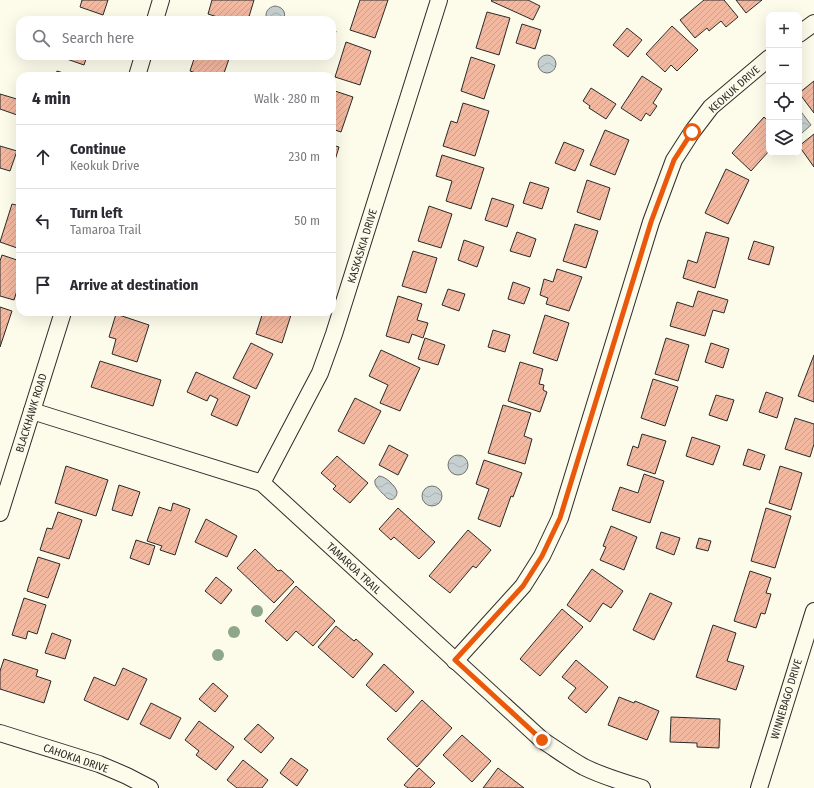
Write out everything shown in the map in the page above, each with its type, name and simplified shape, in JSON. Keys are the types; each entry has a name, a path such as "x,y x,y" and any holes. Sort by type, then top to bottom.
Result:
{"street":[{"path":"156,16 161,0"},
{"name":"KASKASKIA DRIVE","path":"262,483 320,373 334,334 439,0"},
{"path":"802,32 814,23"},
{"path":"138,72 142,60"},
{"name":"KEOKUK DRIVE","path":"455,660 523,586 542,556 560,518 651,222 674,160 692,132 711,107 766,61"},
{"name":"BLACKHAWK ROAD","path":"0,513 62,316"},
{"name":"TAMAROA TRAIL","path":"32,411 262,483 542,740 564,756 585,767 610,778 642,788"},
{"name":"WINNEBAGO DRIVE","path":"759,788 814,611"},
{"name":"CAHOKIA DRIVE","path":"0,733 99,764 150,788"}],"water":[{"path":"275,6 280,7 283,10 285,16 266,16 267,11"},
{"path":"543,55 551,55 556,60 554,71 551,73 543,73 538,68 538,60"},
{"path":"802,113 811,125 802,133"},
{"path":"458,455 465,458 468,465 465,472 458,475 451,472 448,465 451,458"},
{"path":"379,476 387,479 395,487 397,492 394,499 388,498 375,484 375,480"},
{"path":"432,486 439,489 442,496 439,503 432,506 425,503 422,496 425,489"}],"building":[{"path":"82,0 108,0 103,15 80,7"},
{"path":"212,0 254,0 249,16 214,16 208,14"},
{"path":"360,0 388,0 375,38 350,30"},
{"path":"528,0 540,6 533,20 491,1"},
{"path":"704,0 724,0 738,17 726,27 721,21 709,31 707,28 695,38 680,20"},
{"path":"736,0 762,0 746,13"},
{"path":"487,12 510,18 499,55 476,48"},
{"path":"522,24 541,30 535,49 516,43"},
{"path":"672,26 698,50 677,71 671,65 665,72 646,54"},
{"path":"627,28 642,40 628,57 613,45"},
{"path":"346,42 371,51 360,85 336,77"},
{"path":"471,57 495,65 484,99 461,91"},
{"path":"70,60 86,60 84,65"},
{"path":"194,60 229,60 224,72 190,71"},
{"path":"642,76 662,89 653,103 657,106 650,116 646,113 641,121 621,108"},
{"path":"814,81 814,113 802,97 802,91"},
{"path":"591,88 616,104 606,119 589,108 590,106 583,101"},
{"path":"336,91 353,97 341,132 336,130"},
{"path":"0,94 16,99 16,115 0,109"},
{"path":"463,103 489,111 475,156 443,146 451,121 457,123"},
{"path":"764,117 766,119 766,154 751,171 732,153"},
{"path":"605,130 629,140 615,175 590,165"},
{"path":"814,134 814,167 802,150 802,144"},
{"path":"564,142 584,150 575,171 555,163"},
{"path":"0,146 16,151 10,171 0,168"},
{"path":"336,146 339,147 336,157"},
{"path":"442,155 484,168 471,209 446,201 452,181 436,176"},
{"path":"726,169 749,180 728,224 705,213"},
{"path":"587,180 610,188 600,220 577,212"},
{"path":"530,182 549,188 542,209 523,203"},
{"path":"492,198 514,205 507,227 485,220"},
{"path":"12,204 16,205 16,248 0,242"},
{"path":"429,206 452,214 441,248 418,241"},
{"path":"575,224 598,231 586,268 563,261"},
{"path":"517,232 536,239 530,257 510,251"},
{"path":"706,232 729,238 715,288 683,278 688,260 697,263"},
{"path":"464,240 484,247 477,267 458,260"},
{"path":"754,241 774,247 769,265 748,259"},
{"path":"413,251 437,258 426,293 402,286"},
{"path":"2,255 16,260 16,294 14,300 0,296 0,261"},
{"path":"557,269 582,277 569,311 546,304 548,298 540,295 544,279 553,282"},
{"path":"513,282 530,288 524,304 508,299"},
{"path":"448,289 465,294 459,311 442,305"},
{"path":"698,291 728,300 724,313 713,310 705,336 670,326 677,302 693,307"},
{"path":"398,296 422,304 417,320 428,323 423,338 412,334 409,343 386,336"},
{"path":"0,307 12,311 0,347"},
{"path":"545,315 569,323 557,361 533,353"},
{"path":"115,316 122,316 149,325 137,362 112,354 116,339 109,337"},
{"path":"262,316 291,316 282,343 256,334"},
{"path":"493,330 510,335 505,352 488,347"},
{"path":"425,338 445,345 438,365 418,359"},
{"path":"666,338 689,345 678,381 655,374"},
{"path":"251,343 273,354 256,389 233,378"},
{"path":"711,343 729,349 723,368 705,362"},
{"path":"381,350 420,368 400,411 380,403 388,385 369,376"},
{"path":"814,355 814,402 798,396"},
{"path":"100,361 161,380 153,406 91,387"},
{"path":"520,362 543,369 539,384 544,385 543,390 547,392 540,412 508,401"},
{"path":"196,372 250,396 237,426 211,415 218,399 210,395 207,401 187,392"},
{"path":"653,379 678,387 665,426 641,418"},
{"path":"766,392 783,398 777,418 759,412"},
{"path":"716,395 734,400 727,421 709,415"},
{"path":"355,398 381,411 364,444 338,431"},
{"path":"503,405 531,413 524,436 532,439 525,464 488,453"},
{"path":"795,418 814,424 814,444 810,457 785,449"},
{"path":"642,434 666,441 655,474 627,465 633,446 638,448"},
{"path":"692,437 720,446 713,465 686,456"},
{"path":"389,445 408,455 398,475 379,465"},
{"path":"748,449 765,455 760,470 743,465"},
{"path":"337,456 368,483 350,503 333,489 336,486 321,473"},
{"path":"484,460 522,473 513,497 511,496 500,527 478,519 489,489 476,484"},
{"path":"66,466 108,480 96,516 55,503"},
{"path":"780,466 802,473 791,510 769,503"},
{"path":"644,474 664,481 650,523 612,510 620,487 638,493"},
{"path":"119,485 140,492 132,516 112,510"},
{"path":"173,503 190,509 175,555 160,550 162,546 147,541 159,507 171,511"},
{"path":"398,508 435,542 419,559 394,537 391,540 379,529"},
{"path":"766,508 791,516 775,568 751,561"},
{"path":"58,512 82,520 69,559 40,550 47,528 52,529"},
{"path":"206,519 237,536 227,557 195,542"},
{"path":"611,526 637,537 624,570 600,560 606,547 603,546"},
{"path":"468,530 491,550 476,568 473,566 450,593 429,576"},
{"path":"661,532 680,538 674,555 656,548"},
{"path":"699,538 711,541 708,551 696,548"},
{"path":"136,540 155,546 149,565 130,558"},
{"path":"255,549 278,571 281,570 294,582 274,603 237,568"},
{"path":"38,557 60,564 48,598 27,591"},
{"path":"592,569 623,591 611,608 603,603 590,622 567,605"},
{"path":"750,571 771,578 766,593 771,594 765,614 761,613 756,628 734,621"},
{"path":"216,577 232,590 221,604 205,591"},
{"path":"296,586 335,621 313,646 296,631 287,641 265,621"},
{"path":"650,593 672,603 654,640 633,630"},
{"path":"24,598 46,605 37,634 28,631 26,639 12,635"},
{"path":"562,609 583,627 540,676 520,659"},
{"path":"713,625 736,633 727,661 744,666 736,690 696,677"},
{"path":"336,626 354,641 356,639 373,654 353,678 318,647"},
{"path":"52,633 71,640 65,659 45,653"},
{"path":"4,659 38,670 36,676 51,681 44,703 0,689 0,671"},
{"path":"576,660 608,687 586,713 568,698 576,688 562,677"},
{"path":"384,664 414,692 396,712 366,685"},
{"path":"123,668 147,679 128,720 84,700 94,677 115,686"},
{"path":"213,683 228,696 215,712 199,699"},
{"path":"619,697 634,703 635,701 659,711 647,740 608,725"},
{"path":"422,700 452,728 417,767 387,739"},
{"path":"151,703 181,718 170,739 140,724"},
{"path":"671,717 720,719 719,748 697,747 697,743 670,742"},
{"path":"199,721 234,747 216,770 196,755 199,751 185,740"},
{"path":"258,724 274,738 261,753 244,739"},
{"path":"462,735 491,761 472,782 443,755"},
{"path":"291,758 308,770 297,786 280,773"},
{"path":"243,760 268,780 262,788 237,788 227,780"},
{"path":"419,768 435,783 430,788 408,788 404,785"},
{"path":"498,768 524,788 483,788"}],"route":[{"path":"542,740 455,660 523,586 542,556 560,518 651,222 674,160 692,132"}]}
